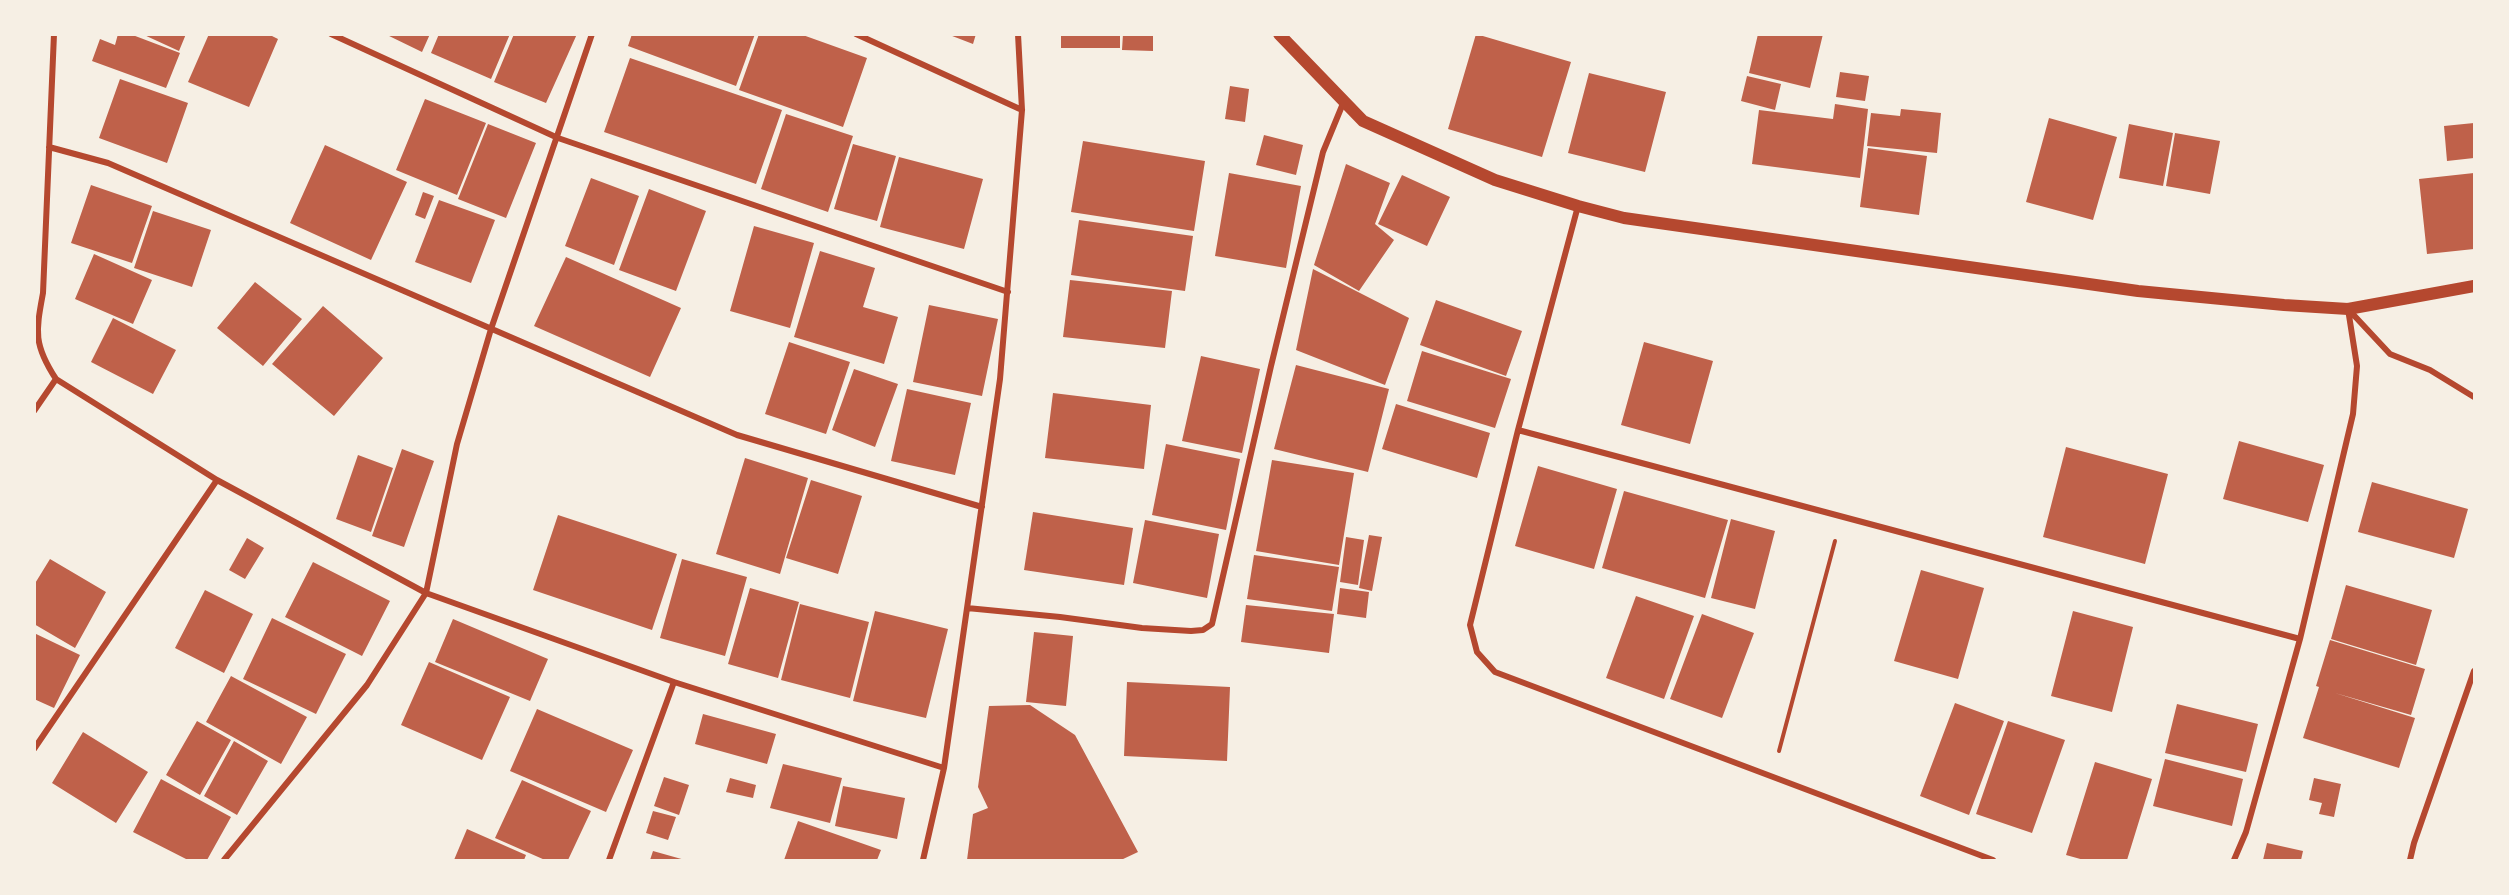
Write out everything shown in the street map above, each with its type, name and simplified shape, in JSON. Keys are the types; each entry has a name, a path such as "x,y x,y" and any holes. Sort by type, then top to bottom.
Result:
{"main road":[{"path":"1278,34 1363,121 1495,180 1624,218 1993,272 2138,291 2284,305 2348,309 2475,286"}],"street":[{"path":"54,34 43,293 37,331 44,361 56,379 217,480 426,593 674,682 944,768"},
{"path":"332,34 558,138 1008,292"},
{"path":"224,861 367,685 426,593 457,444 491,329 592,34"},
{"path":"856,34 1022,110"},
{"path":"923,861 944,768 1000,379 1022,110 1018,34"},
{"path":"967,608 1142,628 1191,631 1203,630 1212,624 1323,152 1344,102"},
{"path":"49,147 108,163 737,435 982,507"},
{"path":"1578,206 1518,430 1470,625 1477,652 1496,672 1993,861"},
{"path":"2348,309 2390,354 2430,370 2475,397"},
{"path":"2234,861 2246,832 2300,639 2353,414 2357,366 2348,309"},
{"path":"34,411 56,379"},
{"path":"1518,430 2300,639"},
{"path":"34,749 217,480"},
{"path":"2410,861 2414,843 2475,671"},
{"path":"609,861 674,682"}],"path":[{"path":"1771,777 1842,517"}],"building":[{"path":"118,34 130,34 180,53 166,88 92,61 100,39 115,45"},
{"path":"142,34 186,34 179,51"},
{"path":"209,34 268,34 278,39 249,107 188,82"},
{"path":"385,34 430,34 422,52"},
{"path":"439,34 510,34 491,79 431,53"},
{"path":"514,34 577,34 546,103 494,82"},
{"path":"632,34 755,34 736,86 628,46"},
{"path":"759,34 800,34 867,58 843,127 739,90"},
{"path":"947,34 976,34 973,44"},
{"path":"1061,34 1120,34 1120,48 1061,48"},
{"path":"1123,34 1153,34 1153,51 1122,50"},
{"path":"1476,34 1571,62 1542,157 1448,129"},
{"path":"1758,34 1823,34 1810,88 1749,73"},
{"path":"630,58 782,110 756,184 604,132"},
{"path":"1840,72 1869,76 1865,101 1836,97"},
{"path":"1589,73 1666,92 1645,172 1568,153"},
{"path":"1747,76 1781,84 1775,110 1741,101"},
{"path":"120,79 188,103 167,163 99,138"},
{"path":"1230,86 1249,89 1245,122 1225,119"},
{"path":"425,99 486,123 457,195 396,170"},
{"path":"1835,104 1868,109 1860,178 1752,164 1759,110 1833,119"},
{"path":"1901,109 1941,113 1937,153 1867,146 1871,113 1900,116"},
{"path":"786,114 853,136 828,212 761,189"},
{"path":"2049,118 2117,137 2093,220 2026,202"},
{"path":"2474,123 2474,158 2447,161 2444,126"},
{"path":"488,124 536,143 506,218 458,199"},
{"path":"2129,124 2173,133 2163,186 2119,178"},
{"path":"2175,133 2220,141 2210,194 2166,186"},
{"path":"1264,135 1303,145 1296,175 1256,165"},
{"path":"1083,141 1205,161 1194,231 1071,212"},
{"path":"853,144 896,156 877,221 834,209"},
{"path":"325,145 407,182 371,260 290,223"},
{"path":"1868,148 1927,156 1919,215 1860,207"},
{"path":"899,157 983,179 964,249 880,227"},
{"path":"1346,164 1390,183 1375,224 1394,240 1359,291 1314,265"},
{"path":"1229,173 1301,186 1286,268 1215,256"},
{"path":"2474,173 2474,249 2427,254 2419,179"},
{"path":"1402,175 1450,197 1427,246 1378,224"},
{"path":"591,178 639,196 614,265 565,246"},
{"path":"91,185 152,206 132,263 71,243"},
{"path":"649,189 706,211 676,291 619,270"},
{"path":"423,192 434,196 425,219 415,215"},
{"path":"439,200 495,220 471,283 415,262"},
{"path":"153,211 211,230 192,287 134,268"},
{"path":"1079,220 1193,236 1185,291 1071,275"},
{"path":"754,226 814,243 790,328 730,311"},
{"path":"820,251 875,268 863,307 898,317 884,364 794,337"},
{"path":"94,254 152,280 133,324 75,299"},
{"path":"566,257 681,308 650,377 534,326"},
{"path":"1313,269 1409,318 1385,385 1296,350"},
{"path":"1070,280 1172,291 1165,348 1063,337"},
{"path":"255,282 302,319 263,366 217,328"},
{"path":"1436,300 1522,331 1506,376 1420,345"},
{"path":"929,305 998,319 982,396 913,382"},
{"path":"323,306 383,358 334,416 272,364"},
{"path":"113,318 176,350 153,394 91,362"},
{"path":"789,342 850,362 826,434 765,414"},
{"path":"1644,342 1713,361 1690,444 1621,425"},
{"path":"1422,351 1511,379 1495,428 1407,401"},
{"path":"1201,356 1260,369 1242,453 1182,441"},
{"path":"1296,365 1389,389 1368,472 1274,449"},
{"path":"854,369 898,384 875,447 832,430"},
{"path":"907,389 971,403 955,475 891,461"},
{"path":"1053,393 1151,405 1144,469 1045,458"},
{"path":"1396,404 1490,433 1477,478 1382,449"},
{"path":"2239,441 2324,465 2308,522 2223,499"},
{"path":"1166,444 1240,459 1226,530 1152,515"},
{"path":"2066,447 2168,474 2145,564 2043,537"},
{"path":"402,449 434,461 404,547 372,536"},
{"path":"358,455 393,468 371,532 336,519"},
{"path":"745,458 808,478 780,574 716,554"},
{"path":"1272,460 1354,473 1339,565 1256,551"},
{"path":"1538,466 1617,489 1594,569 1515,546"},
{"path":"811,480 862,496 838,574 786,558"},
{"path":"2372,482 2468,509 2454,558 2358,532"},
{"path":"1624,491 1728,520 1705,598 1602,568"},
{"path":"1033,512 1133,528 1124,585 1024,570"},
{"path":"558,515 677,554 652,630 533,590"},
{"path":"1731,519 1775,531 1755,609 1711,598"},
{"path":"1145,520 1219,534 1207,598 1133,583"},
{"path":"1369,535 1382,537 1372,591 1359,588"},
{"path":"1346,537 1364,540 1358,585 1340,582"},
{"path":"247,538 264,548 245,579 229,570"},
{"path":"1254,555 1339,567 1332,611 1247,599"},
{"path":"50,559 106,592 75,648 34,624 34,585"},
{"path":"682,559 747,577 725,656 660,638"},
{"path":"313,562 390,601 362,656 285,617"},
{"path":"1921,570 1984,588 1958,679 1894,661"},
{"path":"2346,585 2432,610 2416,665 2331,639"},
{"path":"750,588 799,602 778,678 728,664"},
{"path":"1340,588 1369,592 1366,618 1337,614"},
{"path":"205,590 253,614 224,673 175,648"},
{"path":"1636,596 1694,616 1664,699 1606,678"},
{"path":"800,604 869,622 850,698 781,680"},
{"path":"1246,605 1334,614 1329,653 1241,642"},
{"path":"875,611 948,629 926,718 853,701"},
{"path":"2073,611 2133,627 2112,712 2051,696"},
{"path":"1702,614 1754,633 1722,718 1670,699"},
{"path":"272,618 346,654 316,714 243,679"},
{"path":"453,619 548,659 530,701 435,662"},
{"path":"1034,632 1073,636 1066,706 1026,702"},
{"path":"34,633 80,655 54,708 34,699"},
{"path":"2330,640 2425,669 2411,715 2335,693 2415,718 2399,768 2303,738 2319,687 2316,686"},
{"path":"429,662 510,697 482,760 401,725"},
{"path":"231,676 307,717 281,764 206,722"},
{"path":"1127,682 1230,687 1227,761 1124,756"},
{"path":"1955,703 2004,721 1969,815 1920,796"},
{"path":"2177,704 2258,724 2246,772 2165,753"},
{"path":"1030,705 1075,735 1138,852 1121,860 967,860 973,814 988,808 978,787 989,706"},
{"path":"537,709 633,750 606,812 510,771"},
{"path":"703,714 776,734 767,764 695,744"},
{"path":"197,721 231,740 200,795 166,775"},
{"path":"2008,721 2065,740 2032,833 1976,814"},
{"path":"83,732 148,772 116,823 52,783"},
{"path":"234,741 268,761 237,815 204,796"},
{"path":"2165,759 2243,779 2232,826 2153,806"},
{"path":"2095,762 2152,779 2127,860 2084,860 2066,855"},
{"path":"783,764 842,778 830,823 770,808"},
{"path":"664,777 689,785 679,815 654,806"},
{"path":"730,778 756,785 753,798 726,792"},
{"path":"2314,778 2341,784 2334,817 2319,814 2322,803 2309,800"},
{"path":"161,779 231,817 207,860 188,860 133,832"},
{"path":"522,780 591,811 568,860 545,860 495,838"},
{"path":"843,786 905,798 897,839 835,826"},
{"path":"653,811 676,817 668,840 646,833"},
{"path":"798,821 881,850 877,860 784,860"},
{"path":"467,829 526,855 524,860 454,860"},
{"path":"2267,843 2303,851 2301,860 2263,860"},
{"path":"653,851 685,860 650,860"}]}
